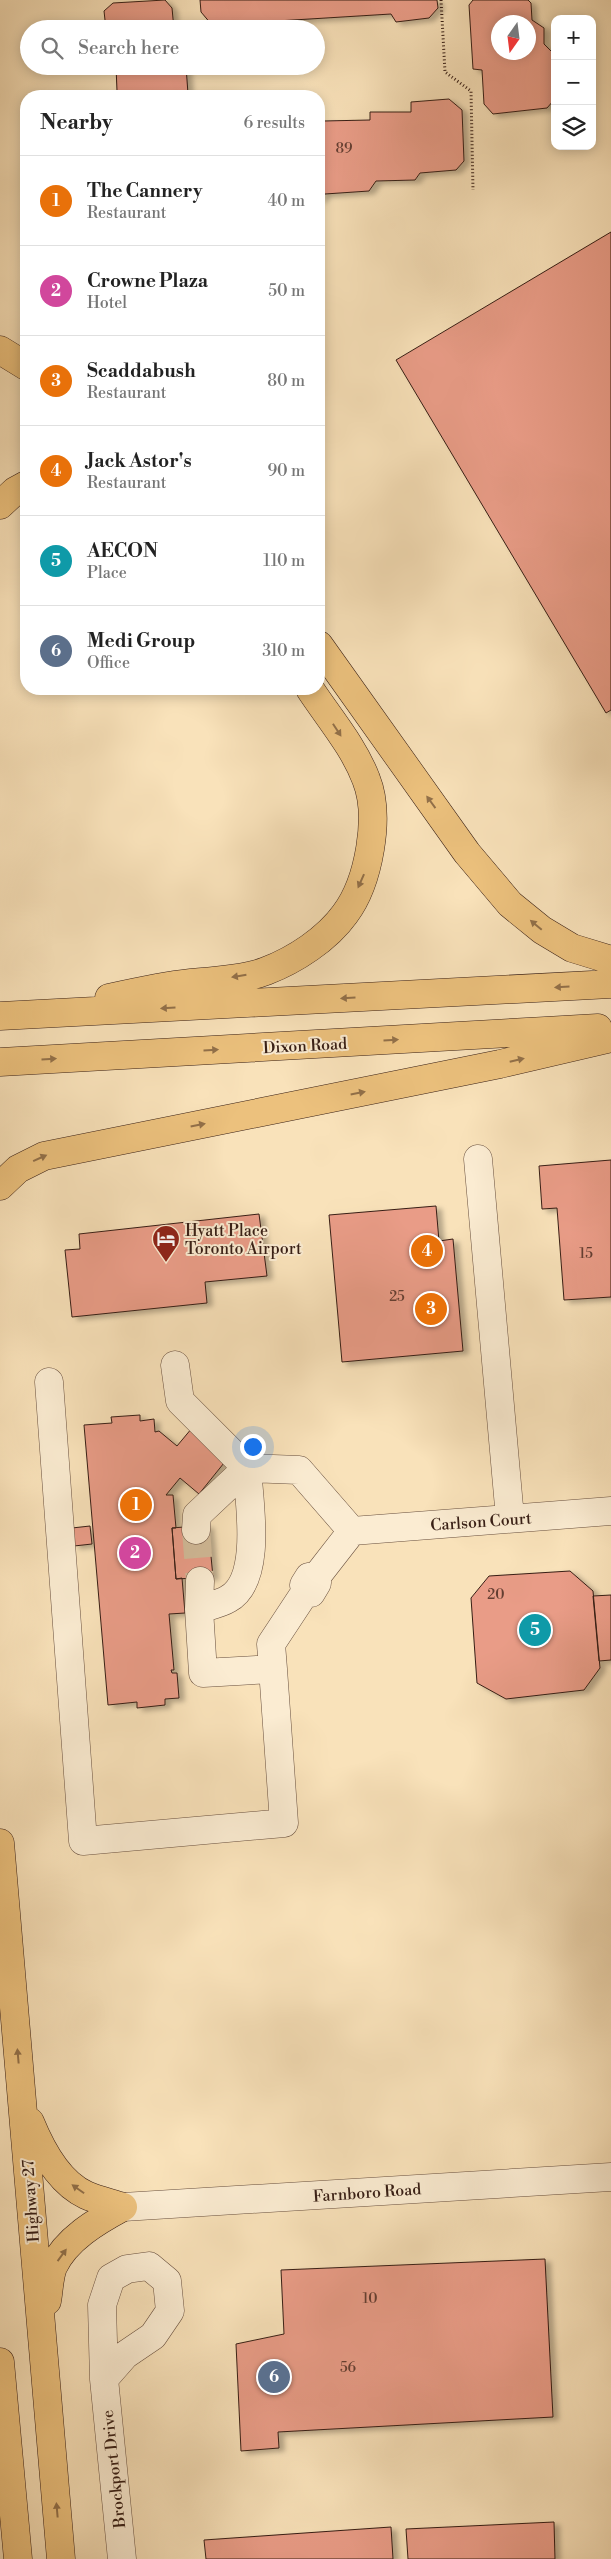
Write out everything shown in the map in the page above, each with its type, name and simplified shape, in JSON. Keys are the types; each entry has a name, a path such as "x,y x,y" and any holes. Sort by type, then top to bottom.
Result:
{"main road":[{"path":"0,350 20,362"},
{"path":"0,505 20,488"},
{"path":"325,653 467,853 510,904 542,930 572,948 611,960"},
{"path":"37,1014 155,987 265,972 294,957 321,938 346,913 364,874 374,837 372,809 367,781 356,759 314,695"},
{"path":"0,1016 611,984"},
{"name":"Dixon Road","path":"0,1062 611,1028"},
{"path":"0,1186 18,1169 44,1156 500,1064 611,1038"},
{"name":"Highway 27","path":"0,1843 61,2559"},
{"path":"22,2105 41,2148 67,2182 85,2194 123,2207"},
{"path":"41,2335 53,2267 73,2240 98,2220 123,2207"},
{"path":"0,2362 18,2559"}],"street":[{"path":"478,1159 510,1518"},
{"path":"175,1365 180,1401 247,1468 252,1555 243,1584 229,1599 199,1609"},
{"path":"49,1382 83,1841 284,1823 271,1644 310,1585 352,1531 299,1470 247,1468 198,1515 196,1530"},
{"name":"Carlson Court","path":"352,1531 611,1511"},
{"path":"200,1581 199,1609 203,1673 273,1669"},
{"name":"Farnboro Road","path":"123,2207 611,2177"},
{"name":"Brockport Drive","path":"104,2379 122,2559"}],"path":[{"path":"441,0 445,72 471,92 473,190"}],"building":[{"path":"165,0 172,8 173,20 105,20 104,11 113,3"},
{"path":"200,0 437,0 438,8 429,18 396,22 391,14 293,20 208,20 201,12"},
{"path":"473,0 528,0 531,3 532,15 491,15 491,60 536,60 536,23 544,28 544,44 551,51 551,103 547,108 493,114 484,104 482,70 473,69 469,5"},
{"path":"116,75 187,75 188,90 117,90"},
{"path":"449,99 462,110 464,161 456,170 420,173 415,180 376,181 369,191 325,194 325,121 370,120 370,112 411,112 411,102"},
{"path":"611,232 611,710 606,713 396,360"},
{"path":"611,1160 611,1297 564,1300 557,1208 542,1209 539,1166"},
{"path":"436,1206 439,1241 453,1239 463,1351 342,1362 329,1215"},
{"name":"Hyatt Place Toronto Airport","path":"259,1214 267,1276 205,1282 207,1303 72,1317 65,1250 80,1249 79,1234"},
{"path":"140,1415 140,1421 154,1419 155,1432 159,1431 177,1446 192,1428 228,1458 199,1494 180,1478 166,1495 173,1495 176,1528 172,1528 176,1579 182,1578 185,1613 169,1614 174,1670 171,1670 172,1673 177,1673 179,1698 165,1699 165,1705 137,1708 137,1702 108,1705 84,1425 112,1423 111,1417"},
{"path":"208,1525 213,1577 176,1579 172,1528"},
{"path":"90,1526 92,1544 74,1546 72,1528"},
{"path":"570,1571 593,1591 600,1668 584,1690 506,1699 477,1683 471,1598 489,1576"},
{"path":"611,1595 611,1660 599,1661 593,1596"},
{"path":"545,2259 553,2417 278,2432 279,2448 241,2451 236,2344 284,2334 281,2270"},
{"path":"554,2522 555,2559 408,2559 406,2529"},
{"path":"391,2527 393,2559 206,2559 204,2540"}],"tunnel":[{"path":"196,1530 200,1581"}],"place":[{"name":"Jack Astor's","path":"427,1251"},
{"name":"Hyatt Place Toronto Airport","path":"166,1263"},
{"name":"Scaddabush","path":"431,1309"},
{"name":"The Cannery","path":"136,1505"},
{"name":"Crowne Plaza","path":"135,1553"},
{"name":"AECON","path":"535,1630"},
{"name":"Medi Group","path":"274,2377"}]}
